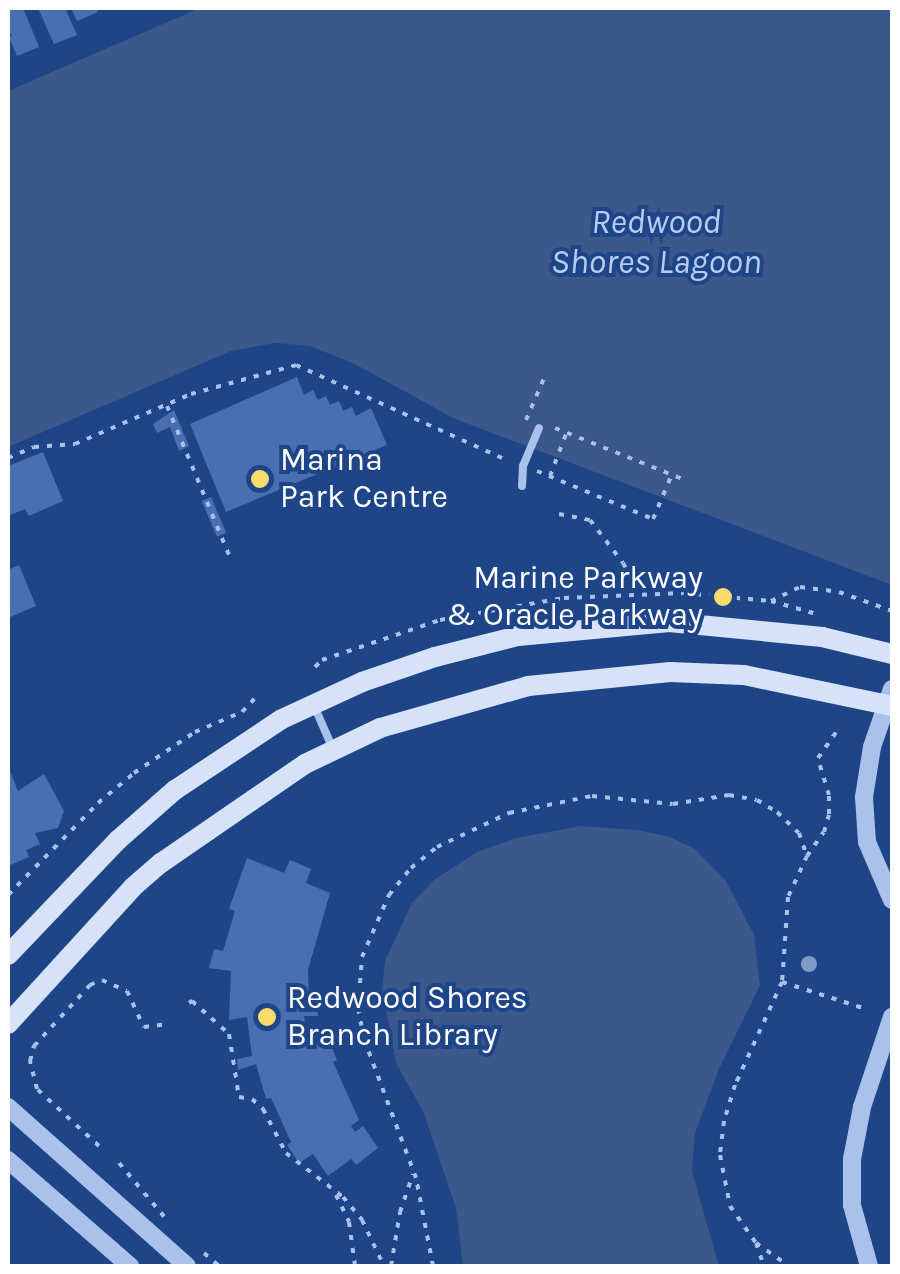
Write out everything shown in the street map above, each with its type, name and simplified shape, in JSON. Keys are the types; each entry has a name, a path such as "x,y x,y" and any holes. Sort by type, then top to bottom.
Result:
{"main road":[{"path":"8,956 70,887 175,790 314,703 435,657 518,636 594,626 722,624 822,637 892,654"},
{"path":"8,1024 132,886 271,786 334,750 450,705 528,686 599,676 744,675 890,700"}],"street":[{"path":"890,700 864,797 867,842 892,900"},
{"path":"869,1266 852,1205 852,1159 862,1106 892,1016"},
{"path":"8,1107 187,1266"},
{"path":"8,1160 130,1266"}],"lane":[{"path":"522,486 524,466 539,428"},
{"path":"314,703 334,750"}],"path":[{"path":"8,458 34,447 75,444 191,394 296,365 367,394 418,424 654,519 672,474"},
{"path":"167,406 230,557"},
{"path":"552,427 685,480"},
{"path":"550,476 567,433"},
{"path":"559,514 590,520 624,564 640,594"},
{"path":"828,617 771,601 800,587 839,592 892,611"},
{"path":"8,896 134,773 194,732 242,712 256,698"},
{"path":"764,1266 756,1243 730,1206 720,1155 724,1121 735,1085 782,982 788,897 807,856 824,832 829,814 830,795 820,753 840,726"},
{"path":"433,1266 414,1172 364,1039 358,1009 362,957 372,927 389,895 410,868 480,824 554,802 592,796 673,804 730,795 757,800 789,822 807,856"},
{"path":"99,1146 37,1089 30,1061 34,1046 90,985 102,980 127,991 144,1027 168,1024"},
{"path":"782,982 863,1008"},
{"path":"189,1004 192,1001 229,1034 238,1098 252,1098 262,1108 286,1153 362,1220 388,1266"},
{"path":"119,1163 175,1228"},
{"path":"388,1266 414,1172"},
{"path":"332,1190 350,1222 355,1266"},
{"path":"756,1243 789,1266"},
{"path":"192,1244 219,1266"}],"water":[{"name":"Redwood Shores Lagoon","path":"200,8 892,8 892,585 453,418 355,364 310,346 275,343 231,351 8,447 8,91"},
{"path":"581,826 637,830 670,837 695,849 726,881 754,935 760,985 719,1069 695,1133 692,1172 719,1266 463,1266 456,1208 423,1111 396,1063 382,989 385,961 412,903 434,880 477,852 516,838"}],"building":[{"path":"8,8 23,8 39,47 17,56 9,37 12,36 8,30"},
{"path":"38,8 65,8 77,35 54,44"},
{"path":"71,8 96,8 98,12 77,21"},
{"name":"Marina Park Centre","path":"297,377 304,395 313,390 318,400 326,396 330,405 339,401 343,411 352,407 356,416 371,408 387,445 226,512 190,424"},
{"path":"174,410 189,446 179,451 170,427 157,433 153,424"},
{"path":"43,452 63,501 29,516 25,509 8,516 8,466"},
{"path":"211,497 226,533 217,537 202,501"},
{"path":"19,565 36,606 8,618 8,570"},
{"path":"8,766 18,791 44,774 64,811 58,828 35,833 40,844 26,850 29,857 8,866"},
{"name":"Redwood Shores Branch Library","path":"247,858 284,873 290,860 311,869 306,883 330,893 308,970 309,1008 317,1007 318,1016 304,1016 308,1045 329,1041 337,1060 333,1062 359,1120 351,1126 355,1132 363,1126 378,1148 356,1165 351,1159 328,1176 313,1154 299,1163 287,1145 291,1142 271,1098 266,1099 256,1064 238,1070 237,1059 252,1056 247,1017 229,1020 231,971 209,968 214,949 223,951 235,911 229,909"}],"place":[{"name":"Marina Park Centre","path":"260,479"},
{"name":"Marine Parkway & Oracle Parkway","path":"723,597"},
{"name":"Redwood Shores Branch Library","path":"267,1017"}]}
